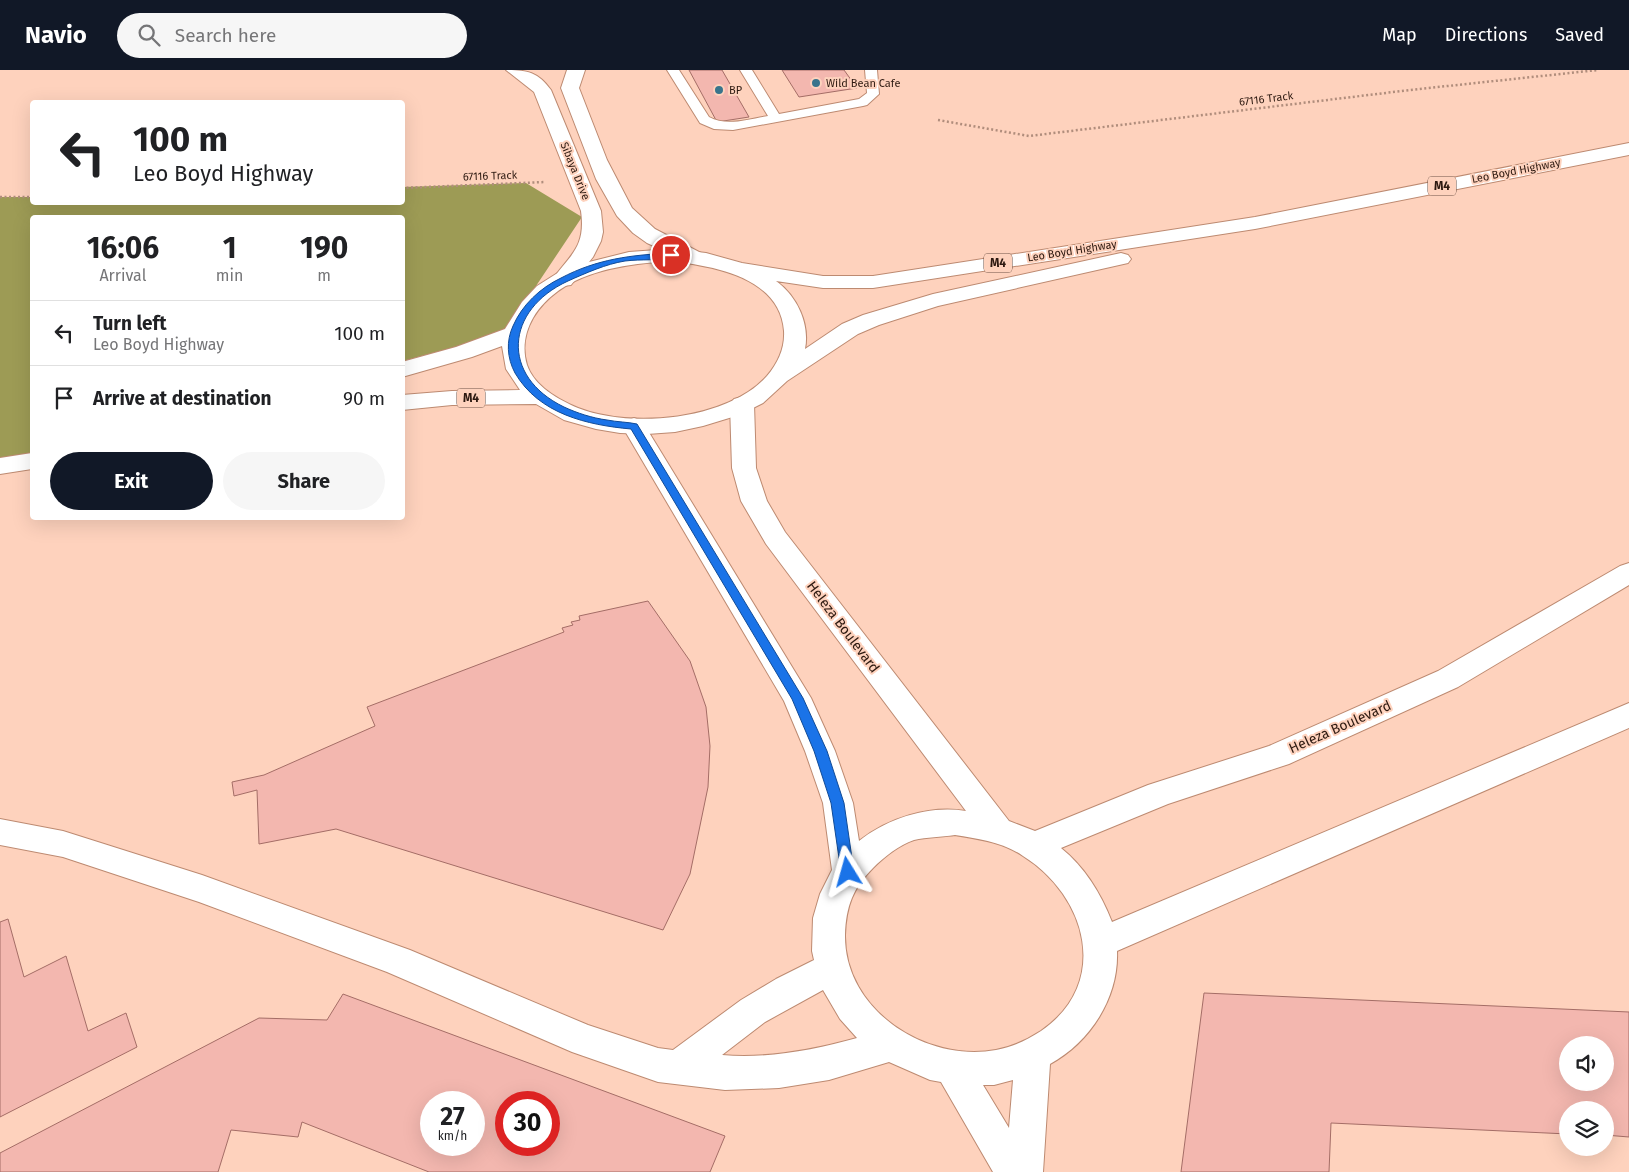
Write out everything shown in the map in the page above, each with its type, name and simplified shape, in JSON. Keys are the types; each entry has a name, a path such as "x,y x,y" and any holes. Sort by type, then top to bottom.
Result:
{"street":[{"name":"Sibaya Drive","path":"514,70 532,81 542,90 592,211 594,223 592,236 582,258 563,280"},
{"name":"Sibaya Drive","path":"576,70 570,88 603,172 624,212 634,224 648,234 694,257"},
{"name":"Leo Boyd Highway","path":"1255,224 1068,272 933,301 871,320 850,329 742,404 691,422 662,426 608,424 583,418 560,409 540,397 525,382 516,367 512,350 515,333 521,318 532,304 563,280 596,266 625,258 656,256 694,257 740,269 823,282 873,282 1255,224 1629,148"},
{"name":"Leo Boyd Highway","path":"740,269 761,280 778,293 789,308 795,326 795,343 789,361 777,378"},
{"path":"405,369 464,352 515,333"},
{"name":"M4","path":"405,403 452,398 540,397"},
{"name":"Heleza Boulevard","path":"742,404 744,468 754,501 775,538 997,828"},
{"path":"634,426 798,698 820,751 838,803 848,872"},
{"path":"1,466 30,460"},
{"name":"Heleza Boulevard","path":"1034,845 1159,794 1278,755 1448,679 1629,573"},
{"path":"1100,943 1629,715"},
{"name":"Heleza Boulevard","path":"955,822 997,828 1034,845 1066,872 1089,904 1100,943 1098,977 1086,1008 1064,1036 1033,1056 994,1068 953,1068 920,1060 891,1045 853,1012 831,969 826,935 832,901 848,872 876,845 913,827 955,822"},
{"path":"0,832 63,844 202,889 398,960 584,1040 658,1065 725,1074 778,1071 828,1063 891,1045"},
{"path":"679,1067 754,1010 788,990 831,969"},
{"path":"1024,1172 1033,1056"},
{"path":"953,1068 1014,1172"}],"lane":[{"path":"673,70 707,123 722,126 776,119 862,102 873,94 871,70"},
{"path":"746,70 776,119"}],"path":[{"name":"67116 Track","path":"938,120 1029,136 1410,90 1598,70"},
{"name":"67116 Track","path":"405,188 526,183 578,178"},
{"path":"0,197 30,197"}],"shaded area":[{"path":"526,183 582,217 504,334 405,360 405,215 30,215 30,458 0,466 0,197 30,197 30,205 405,205 405,187"}],"building":[{"path":"689,70 722,70 749,117 717,122"},
{"path":"782,70 844,70 857,88 799,97"},
{"path":"648,601 690,661 706,707 710,746 708,787 690,874 663,930 336,829 259,844 257,790 234,796 232,782 264,775 375,726 367,707 564,632 562,628 573,625 571,622 580,620 579,616"},
{"path":"8,919 24,977 66,956 88,1031 126,1013 137,1047 0,1117 0,922"},
{"path":"1204,993 1629,1012 1629,1137 1614,1136 1614,1101 1559,1101 1559,1134 1331,1123 1329,1172 1181,1172"},
{"path":"343,994 725,1136 710,1172 429,1172 302,1122 298,1137 231,1130 218,1172 0,1172 0,1153 259,1018 327,1020"}],"place":[{"name":"Wild Bean Cafe","path":"816,83"},
{"name":"BP","path":"719,90"}],"route":[{"path":"671,255 625,258 603,264 563,280 546,291 521,318 515,333 512,350 516,367 525,382 540,397 560,409 583,418 608,424 634,426 798,698 820,751 838,803 848,872"}]}
